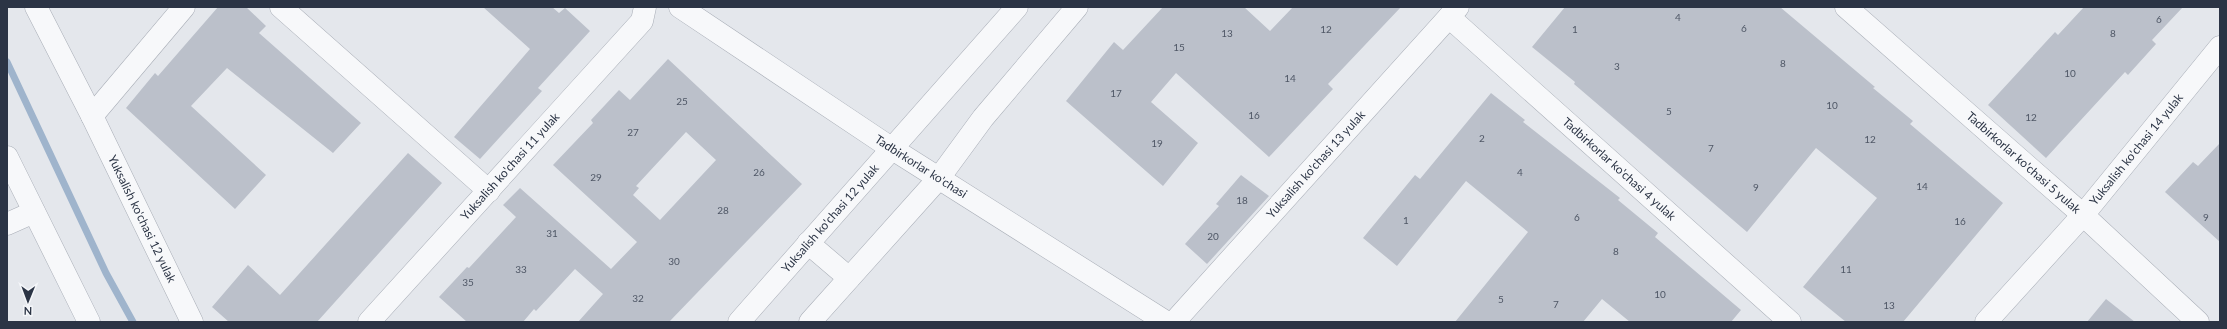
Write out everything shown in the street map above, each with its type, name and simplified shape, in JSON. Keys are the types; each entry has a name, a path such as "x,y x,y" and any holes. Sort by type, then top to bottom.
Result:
{"street":[{"name":"Yuksalish ko'chasi 12 yulak","path":"36,7 92,116 192,322"},
{"path":"92,116 184,7"},
{"path":"280,7 489,191"},
{"name":"Yuksalish ko'chasi 11 yulak","path":"369,322 642,21 645,7"},
{"name":"Tadbirkorlar ko'chasi","path":"680,7 891,148 1166,322"},
{"name":"Yuksalish ko'chasi 12 yulak","path":"739,322 1017,7"},
{"path":"810,322 939,178 983,118 1077,7"},
{"name":"Tadbirkorlar ko'chasi 5 yulak","path":"1846,7 2083,215 2198,322"},
{"name":"Yuksalish ko'chasi 13 yulak","path":"1174,322 1453,12"},
{"name":"Tadbirkorlar ko'chasi 4 yulak","path":"1453,12 1790,322"},
{"name":"Yuksalish ko'chasi 14 yulak","path":"1986,322 2083,215 2220,47"},
{"path":"7,158 89,322"},
{"path":"7,224 34,212"},
{"path":"808,243 849,278"}],"building":[{"path":"218,7 246,7 266,26 259,33 361,123 333,153 227,68 191,106 266,175 235,209 126,108 155,73 158,76"},
{"path":"483,7 552,7 559,13 565,8 590,31 538,88 542,91 480,159 454,137 530,49"},
{"path":"1163,7 1244,7 1270,31 1293,7 1401,7 1328,84 1333,89 1269,157 1176,73 1151,102 1198,143 1163,186 1066,101 1114,42 1123,50"},
{"path":"1565,7 1780,7 1875,87 1873,88 1913,121 1910,124 2003,203 1903,322 1846,322 1803,287 1877,198 1816,148 1747,232 1574,84 1575,82 1532,47"},
{"path":"2084,7 2183,7 2152,40 2156,44 2128,75 2125,72 2046,158 1988,105 2055,32 2058,35"},
{"path":"668,59 802,184 669,322 578,322 603,294 575,269 536,311 534,309 523,322 467,322 439,297 467,267 469,268 516,217 503,205 520,188 611,269 637,242 553,165 593,123 591,120 619,90 630,100","holes":["686,132 716,160 660,220 633,195 639,188 636,186"]},
{"path":"1491,93 1525,120 1523,122 1620,198 1618,200 1658,233 1655,237 1741,310 1731,322 1630,322 1602,299 1583,322 1455,322 1528,232 1466,181 1397,266 1363,238 1415,175 1420,179"},
{"path":"2220,143 2220,242 2165,192 2193,162 2198,166"},
{"path":"408,153 442,183 317,322 229,322 212,307 248,265 280,295"},
{"path":"1241,175 1269,196 1207,264 1185,244 1219,206 1216,204"},
{"path":"2106,299 2135,322 2087,322"}],"waterway":[{"path":"7,62 106,273 133,322"}]}
